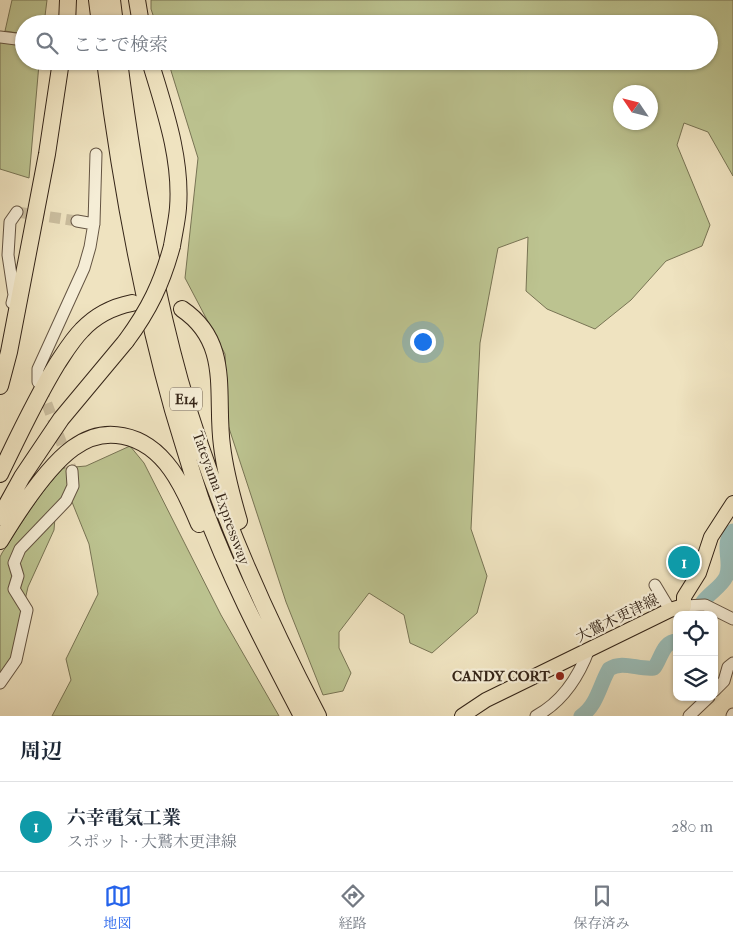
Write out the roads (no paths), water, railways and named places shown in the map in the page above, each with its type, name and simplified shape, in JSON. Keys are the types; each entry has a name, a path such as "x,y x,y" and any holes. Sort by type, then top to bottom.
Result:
{"highway":[{"path":"67,15 68,0"},
{"path":"98,0 99,15"},
{"path":"112,0 114,15"},
{"path":"137,0 140,15"},
{"path":"0,386 9,352 47,154 60,70"},
{"name":"Tateyama Expressway","path":"106,70 134,251 152,331 186,454 201,500 229,570 302,716"},
{"name":"Tateyama Expressway","path":"121,70 138,194 166,326 180,381 199,442 252,582 318,716"},
{"path":"0,517 22,477 61,419 141,322 161,284 172,246 178,207 178,175 172,140 153,70"},
{"path":"0,474 40,392 72,341 86,326 101,315 119,306 132,303"},
{"path":"182,309 192,316 205,330 215,352 222,446 234,506 252,561 252,582"},
{"path":"0,541 12,521 49,473 72,449 102,434 125,436 147,445 165,462 181,485 241,617 294,716"}],"main road":[{"path":"684,606 684,596 699,573 710,537 733,502"},
{"name":"大鷲木更津線","path":"462,716 486,700 670,610 684,606"}],"street":[{"path":"0,37 15,39"},
{"path":"38,382 38,369 84,268 90,248 94,224 96,154"},
{"path":"0,356 14,295 8,255 10,222 16,212"},
{"path":"77,222 94,224"},
{"path":"0,683 16,660 27,610 14,589 18,576 14,563 20,549 66,501 73,486 72,471"},
{"path":"655,584 670,610"},
{"path":"684,606 705,605 733,619"},
{"path":"536,716 558,700 585,661 590,649"},
{"path":"718,687 724,681 728,667 733,663"},
{"path":"689,716 705,701"}],"waterway":[{"path":"699,611 705,599 726,577 728,572 727,542 733,531"},
{"path":"581,716 595,701 609,669 620,665 654,668 665,647 673,642"}],"tunnel":[{"path":"17,212 77,221"},
{"path":"41,388 72,471"}],"place":[{"name":"六幸電気工業","path":"684,562"},
{"name":"CANDY CORT","path":"560,676"}]}
